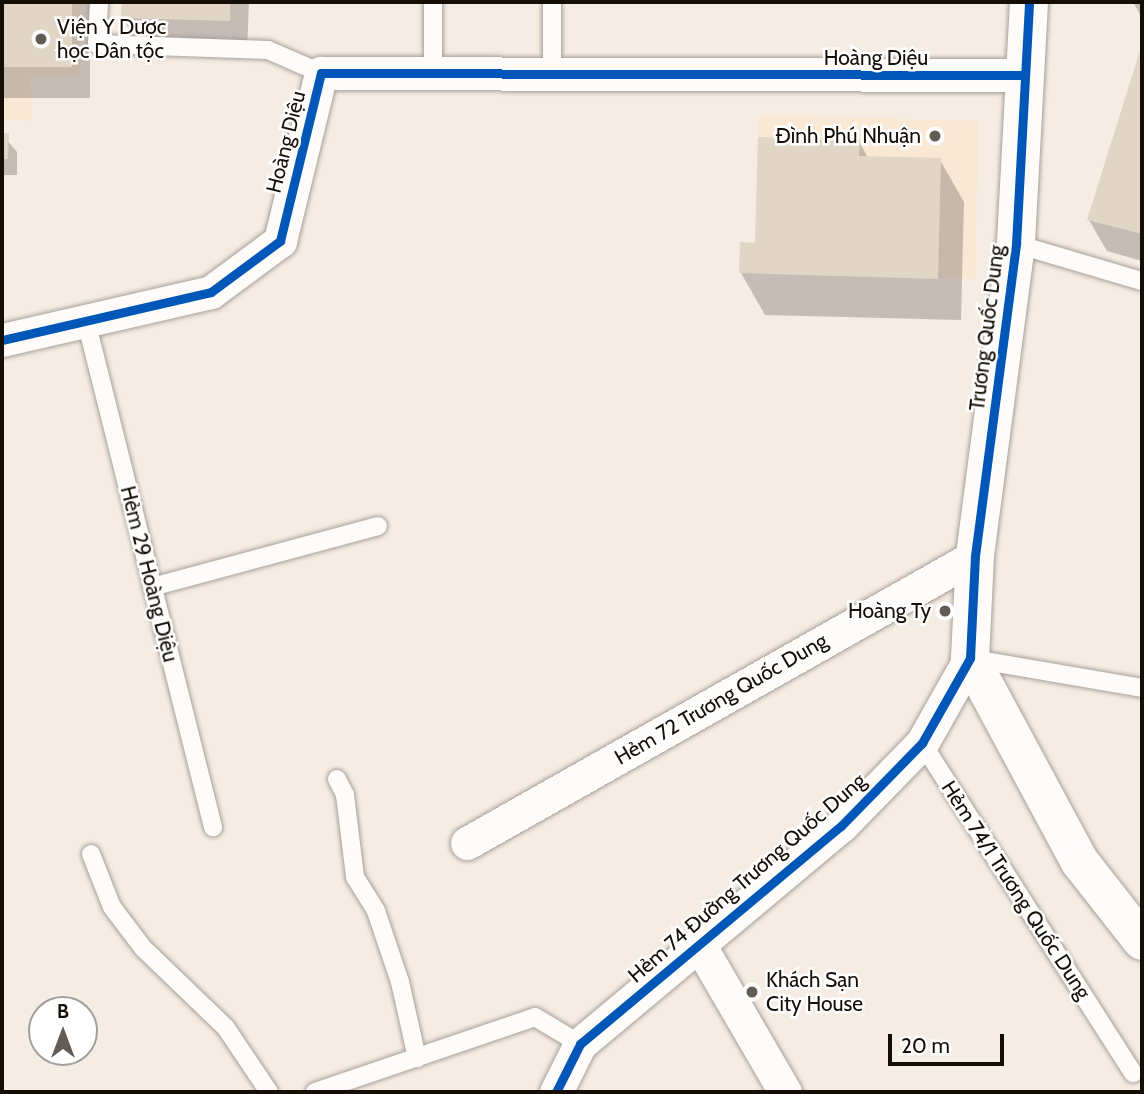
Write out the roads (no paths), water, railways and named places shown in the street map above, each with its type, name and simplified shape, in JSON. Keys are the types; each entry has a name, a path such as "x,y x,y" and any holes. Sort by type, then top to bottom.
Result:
{"street":[{"name":"Trương Quốc Dung","path":"970,658 975,556 1016,244 1022,75 1029,2"},
{"name":"Hoàng Diệu","path":"2,340 211,292 279,241 321,73 433,78 1022,75"},
{"name":"Hẻm 72 Trương Quốc Dung","path":"467,844 975,556"},
{"name":"Hẻm 74 Đường Trương Quốc Dung","path":"580,1044 841,826 922,743 970,658"},
{"path":"970,658 1080,862 1142,941"},
{"path":"700,946 785,1092"},
{"path":"556,1092 580,1044"}],"lane":[{"path":"99,2 97,44 268,50 321,73"},
{"path":"433,2 433,78"},
{"path":"552,2 552,77"},
{"path":"1016,244 1142,281"},
{"name":"Hẻm 29 Hoàng Diệu","path":"86,321 213,827"},
{"path":"152,587 377,526"},
{"path":"970,658 1142,688"},
{"name":"Hẻm 74/1 Trương Quốc Dung","path":"922,743 1133,1073"},
{"path":"337,779 345,795 355,877 380,923 417,1058"},
{"path":"91,854 128,928 226,1028 269,1092"},
{"path":"315,1092 535,1017 580,1044"}],"place":[{"name":"Viện Y Dược học Dân tộc","path":"41,39"},
{"name":"Đình Phú Nhuận","path":"935,136"},
{"name":"Hoàng Ty","path":"945,611"},
{"name":"Khách Sạn City House","path":"752,992"}]}
